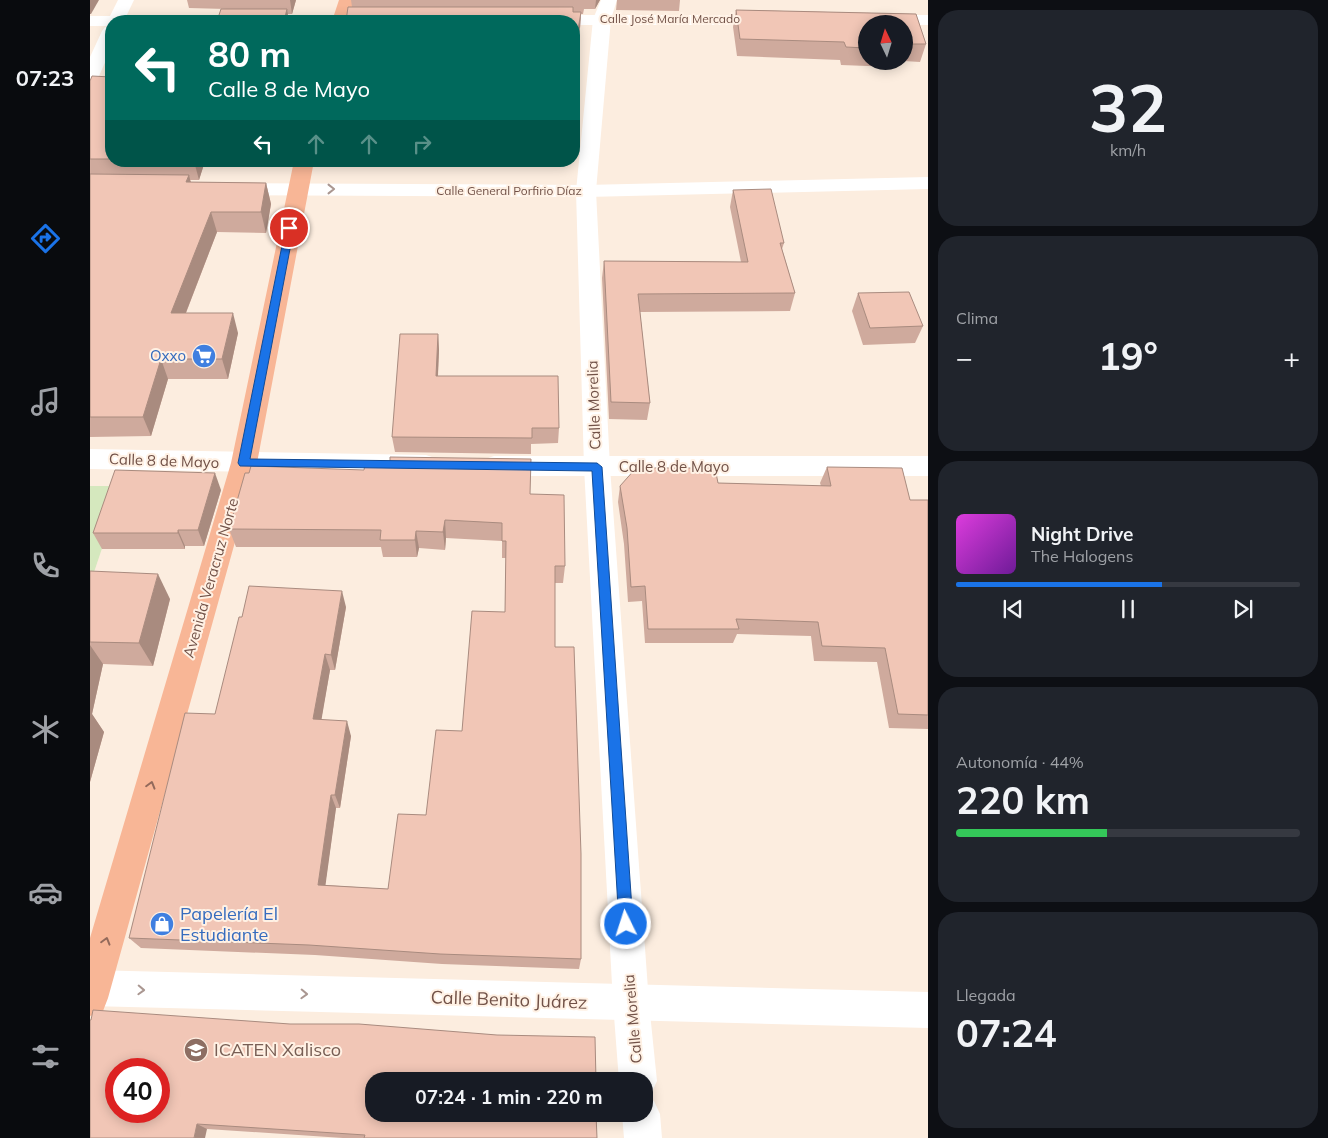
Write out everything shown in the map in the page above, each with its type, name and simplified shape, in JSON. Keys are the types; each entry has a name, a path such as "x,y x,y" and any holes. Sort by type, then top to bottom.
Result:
{"highway":[{"path":"343,15 348,0"},
{"name":"Avenida Veracruz Norte","path":"91,991 244,463 302,167"}],"street":[{"path":"119,15 126,0"},
{"name":"Calle José María Mercado","path":"565,15 605,10 790,20"},
{"name":"Calle Morelia","path":"605,10 586,191 597,467 631,1003 637,1072"},
{"path":"913,20 928,20"},
{"path":"90,22 105,21"},
{"path":"90,76 105,44"},
{"name":"Calle General Porfirio Díaz","path":"208,188 586,191 928,183"},
{"name":"Calle 8 de Mayo","path":"90,459 459,466 928,466"},
{"name":"Calle Benito Juárez","path":"91,991 928,1010"},
{"path":"642,1122 643,1138"}],"green space":[{"path":"90,486 123,486 90,584"}],"building":[{"path":"348,7 573,7 573,12 581,12 580,18 580,15 347,15"},
{"path":"221,9 287,9 286,15 219,15"},
{"path":"736,10 916,14 926,44 913,44 913,15 858,15 858,48 846,47 844,42 740,39"},
{"path":"92,76 105,77 105,159 90,159 90,81"},
{"path":"90,174 189,175 186,182 266,183 261,212 211,212 171,313 233,313 222,359 161,359 143,417 90,417"},
{"path":"771,189 784,243 780,243 795,293 638,294 650,403 611,402 604,261 748,262 733,190"},
{"path":"909,292 923,326 870,328 858,293"},
{"path":"400,334 438,334 436,376 558,376 559,428 532,428 532,438 392,437"},
{"path":"390,457 531,459 530,494 564,495 565,566 555,566 555,647 574,647 581,854 581,959 440,954 309,945 129,938 185,713 215,714 239,617 242,617 249,586 342,591 331,655 325,654 313,719 347,721 335,795 331,795 318,885 388,889 398,814 426,815 436,730 462,731 472,611 505,612 506,541 502,541 502,523 445,520 443,532 416,531 415,540 380,540 381,530 229,529 245,473 249,473 251,466 364,470 365,464 390,466"},
{"path":"827,467 902,468 910,500 928,500 928,715 898,714 885,648 822,646 818,622 736,619 739,629 648,629 645,586 631,587 627,528 620,486 636,468 715,468 718,483 831,486"},
{"path":"115,470 215,473 198,530 178,530 178,533 93,533"},
{"path":"90,571 158,574 139,643 90,642"},
{"path":"93,1010 290,1024 359,1024 497,1035 595,1037 596,1072 365,1072 365,1122 596,1122 597,1138 364,1138 365,1135 197,1124 194,1138 90,1138 90,1020"}],"place":[{"name":"Oxxo","path":"204,356"},
{"name":"Papelería El Estudiante","path":"162,924"},
{"name":"ICATEN Xalisco","path":"196,1050"}],"route":[{"path":"289,228 244,463 597,467 626,924"}]}
